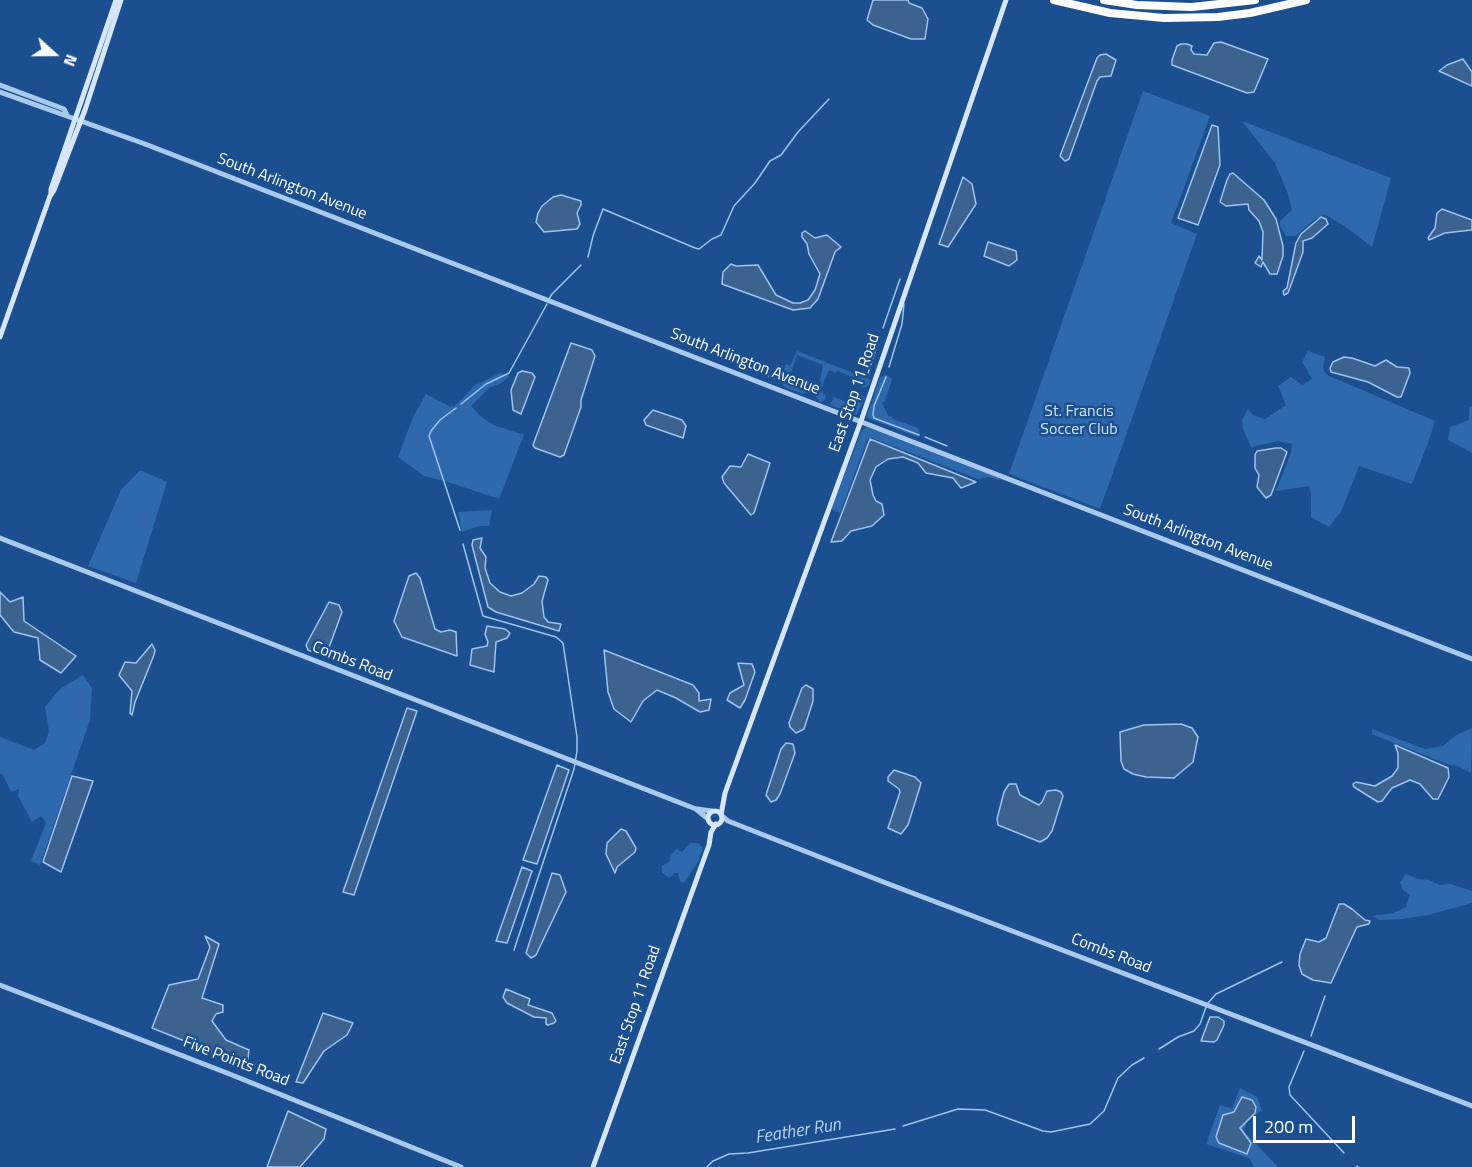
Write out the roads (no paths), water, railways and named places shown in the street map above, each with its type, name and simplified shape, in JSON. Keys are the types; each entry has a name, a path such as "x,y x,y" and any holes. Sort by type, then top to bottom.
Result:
{"highway":[{"path":"1054,0 1110,13 1164,18 1218,17 1250,13 1306,0"},
{"path":"1104,0 1137,5 1192,7 1255,0"}],"main road":[{"path":"78,119 116,0"},
{"path":"0,337 51,189 122,0"},
{"name":"East Stop 11 Road","path":"593,1167 705,852 721,816 725,794 861,421 1006,0"},
{"name":"East Stop 11 Road","path":"705,852 708,820 725,794"},
{"path":"713,811 721,816"},
{"path":"708,820 717,824"}],"street":[{"path":"0,85 64,109 67,115 62,116 0,92"},
{"name":"South Arlington Avenue","path":"67,115 1472,659"},
{"name":"Combs Road","path":"0,538 696,809 713,811"},
{"name":"Combs Road","path":"696,809 708,820"},
{"name":"Combs Road","path":"721,816 741,827 1472,1106"},
{"name":"Combs Road","path":"717,824 741,827"},
{"name":"Five Points Road","path":"0,986 227,1073 461,1167"}],"waterway":[{"path":"588,257 603,209 699,249 721,235 734,206 755,183 770,161 781,155 798,132 829,99"},
{"path":"549,299 581,265"},
{"path":"883,328 900,279"},
{"path":"461,404 486,384 509,373 547,304"},
{"path":"889,367 902,324 904,304"},
{"path":"868,373 879,340"},
{"path":"730,359 730,361 774,378"},
{"path":"886,377 874,406 874,418 919,435"},
{"path":"456,408 440,420 429,436 460,530"},
{"path":"925,437 947,446"},
{"path":"463,544 483,616 556,637 563,643 577,737 574,769 514,950"},
{"name":"Feather Run","path":"1208,1003 1216,994 1282,962"},
{"path":"1311,1036 1325,996"},
{"name":"Feather Run","path":"1159,1049 1178,1037 1194,1031 1200,1024 1206,1007"},
{"path":"1304,1051 1289,1087 1290,1095 1344,1153"},
{"name":"Feather Run","path":"903,1126 958,1109 985,1110 1051,1132 1090,1124 1104,1111 1118,1078 1144,1058"},
{"name":"Feather Run","path":"707,1167 713,1161 729,1154 748,1153 895,1129"}],"park label":[{"name":"St. Francis Soccer Club","path":"1079,421"}]}
